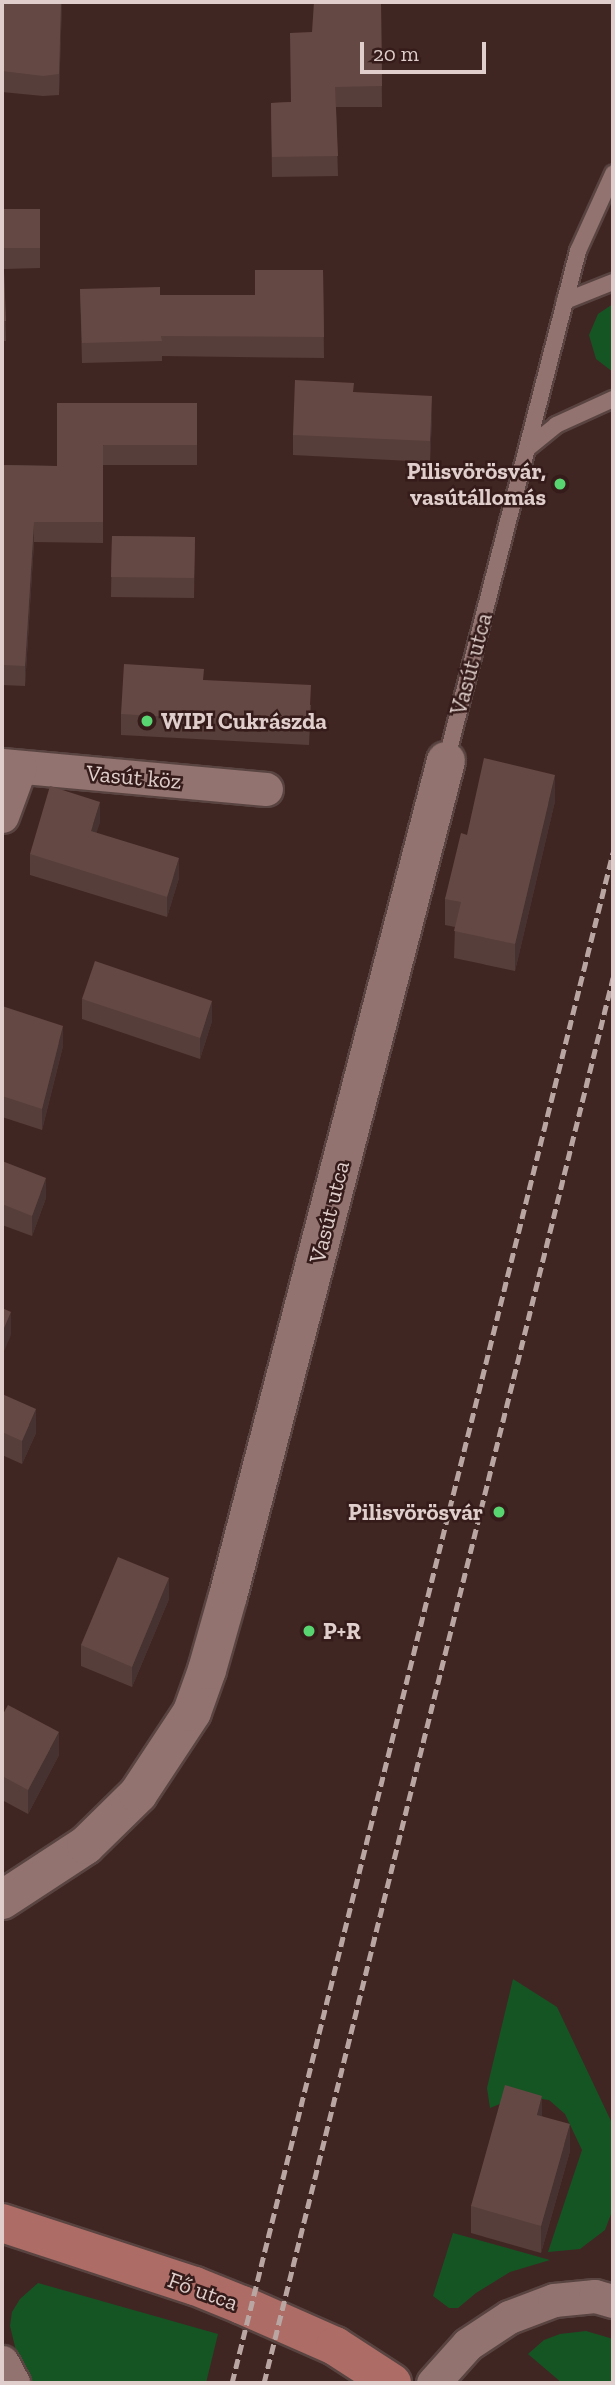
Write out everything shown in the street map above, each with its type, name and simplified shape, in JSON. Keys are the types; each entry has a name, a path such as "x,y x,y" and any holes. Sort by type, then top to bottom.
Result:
{"main road":[{"name":"Fő utca","path":"2,2223 195,2286 254,2309 335,2346 392,2383"}],"street":[{"name":"Vasút utca","path":"2,1900 86,1846 138,1794 192,1712 207,1670 235,1569 446,761"},
{"name":"Vasút köz","path":"11,766 266,789"},
{"path":"2,816 11,766"},
{"path":"433,2383 458,2354 488,2328 554,2300 607,2291"},
{"path":"2,2362 13,2383"}],"lane":[{"name":"Vasút utca","path":"446,761 565,301 587,227 613,174"},
{"path":"565,301 613,282"},
{"path":"528,448 556,425 613,399"}],"green space":[{"path":"613,304 613,372 596,359 589,335 598,314"},
{"path":"513,1979 557,2007 611,2121 613,2209 605,2230 580,2249 548,2252 582,2150 565,2114 549,2100 519,2096 490,2108 487,2088"},
{"path":"453,2233 550,2260 510,2272 458,2308 449,2308 433,2296"},
{"path":"38,2283 218,2334 206,2383 32,2383 18,2359 10,2326 12,2312 20,2299"},
{"path":"586,2331 613,2339 613,2383 562,2383 528,2354 544,2340 560,2334"}],"building":[{"path":"2,2 61,2 59,74 43,76 2,71"},
{"path":"314,2 381,2 382,86 335,87 338,156 272,157 271,103 291,102 290,33 312,32"},
{"path":"2,209 40,209 40,248 3,248 6,321 2,321"},
{"path":"255,270 323,270 324,337 161,336 162,341 82,343 80,289 160,287 160,295 255,295"},
{"path":"295,380 354,383 353,392 432,396 430,441 293,435"},
{"path":"57,403 197,403 197,445 103,445 103,522 34,522 25,666 2,665 2,465 57,466"},
{"path":"112,536 195,537 194,578 111,577"},
{"path":"124,664 204,669 203,680 311,685 309,725 121,714"},
{"path":"484,758 555,775 515,944 454,931 461,902 445,899 461,833 467,835"},
{"path":"50,786 100,802 91,831 179,858 167,897 30,854"},
{"path":"95,961 212,1001 200,1038 82,999"},
{"path":"2,1006 63,1026 42,1109 2,1096"},
{"path":"2,1161 46,1178 32,1216 2,1204"},
{"path":"2,1308 11,1312 2,1333"},
{"path":"2,1394 36,1409 22,1441 2,1432"},
{"path":"118,1557 169,1578 132,1667 81,1645"},
{"path":"8,1705 59,1732 28,1790 2,1776 2,1716"},
{"path":"505,2085 542,2096 537,2115 570,2124 541,2226 471,2206"}],"railway":[{"path":"232,2383 613,853"},
{"path":"264,2383 613,978"}],"place":[{"name":"Pilisvörösvár, vasútállomás","path":"560,484"},
{"name":"WIPI Cukrászda","path":"147,721"},
{"name":"Pilisvörösvár","path":"499,1512"},
{"name":"P+R","path":"309,1631"}]}
